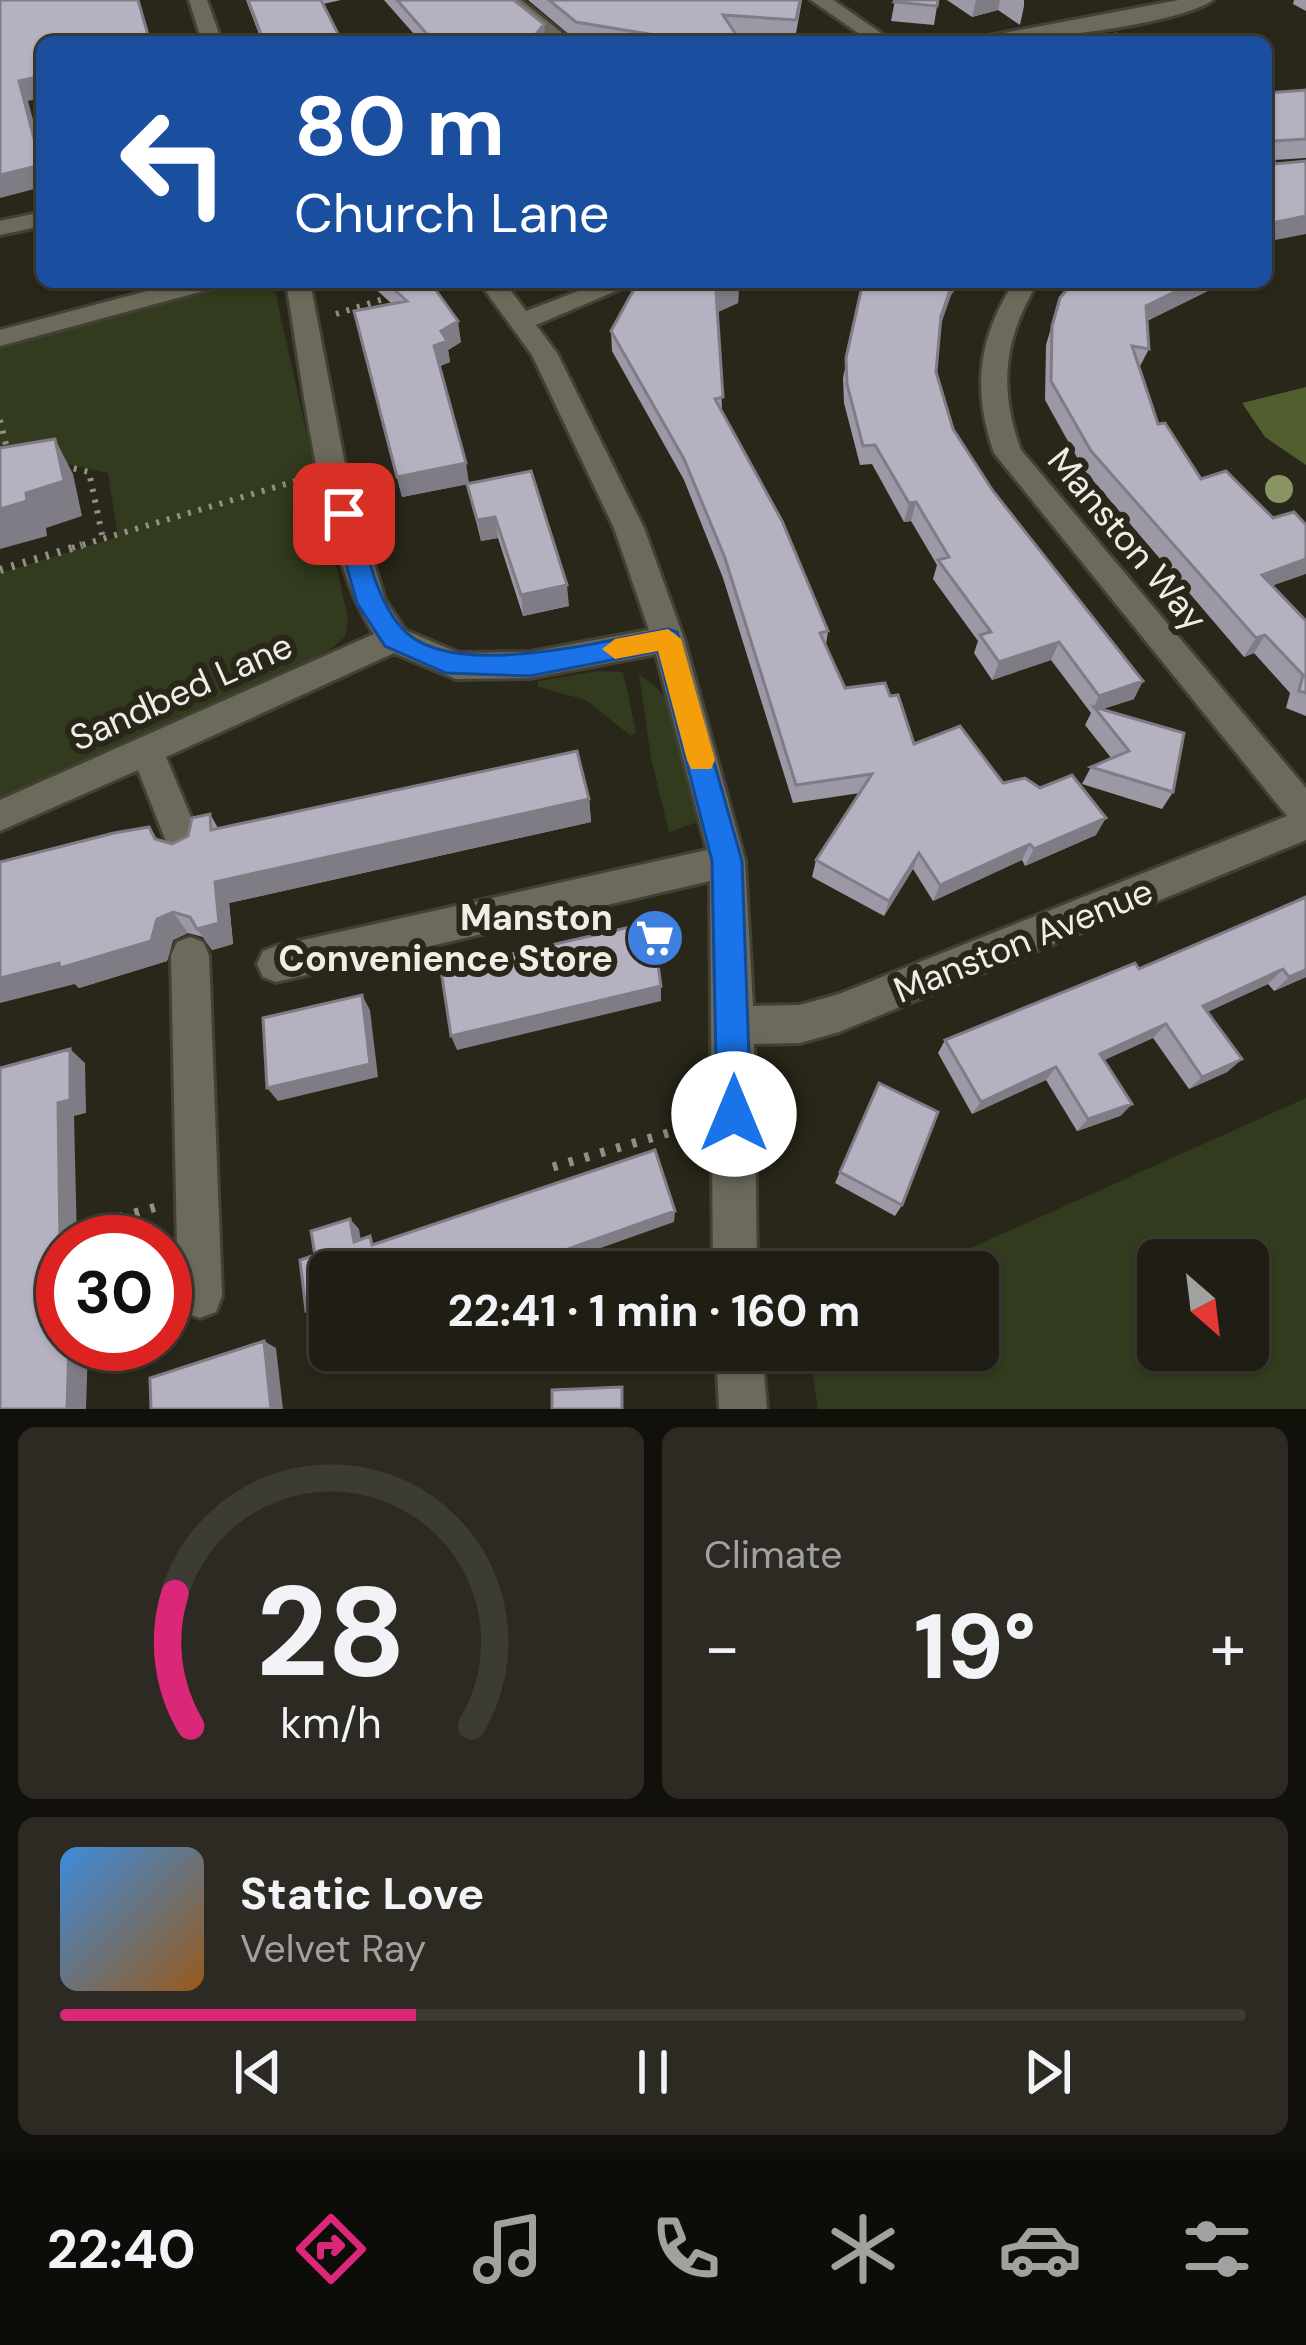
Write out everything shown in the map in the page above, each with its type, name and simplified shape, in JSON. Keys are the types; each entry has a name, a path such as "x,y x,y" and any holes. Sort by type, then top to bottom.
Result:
{"street":[{"path":"198,0 210,36"},
{"path":"509,0 555,36"},
{"path":"820,0 875,36"},
{"path":"1078,0 1109,22"},
{"path":"1024,36 1204,0"},
{"path":"0,229 36,220"},
{"path":"0,338 187,288"},
{"path":"299,288 332,470 370,603 394,639 456,666 530,665 668,639"},
{"path":"496,288 522,321 581,423 629,528 668,639 727,861 734,1025 735,1251"},
{"path":"522,321 609,288"},
{"name":"Manston Way","path":"1022,288 1003,314 991,382 995,421 1008,453 1306,813"},
{"name":"Sandbed Lane","path":"0,816 394,639"},
{"path":"146,748 185,846"},
{"name":"Manston Avenue","path":"734,1025 800,1024 839,1013 1306,824"},
{"path":"277,964 727,861"},
{"path":"190,955 200,1296"},
{"path":"740,1371 743,1409"}],"path":[{"path":"307,323 405,291"},
{"path":"0,420 4,456 23,458"},
{"path":"56,464 89,472 103,539"},
{"path":"0,570 296,481"},
{"path":"553,1167 694,1125"},
{"path":"127,1215 199,1195"}],"green space":[{"path":"221,288 274,288 348,618 345,637 328,651 0,799 0,573 118,537 108,473 10,452 0,470 0,349"},
{"path":"1306,387 1306,465 1265,437 1242,403"},
{"path":"598,671 623,672 636,732 631,736 586,700 538,687 538,681"},
{"path":"639,675 656,687 677,720 701,821 669,832 651,758"},
{"path":"1306,1098 1306,1409 818,1409 812,1371 999,1371 999,1251 964,1251"}],"building":[{"path":"0,0 138,0 148,36 36,36 36,77 19,81 36,146 36,166 0,175"},
{"path":"248,0 321,0 341,36 262,36"},
{"path":"397,0 514,0 544,24 535,36 429,36"},
{"path":"549,0 800,0 796,20 723,15 737,36 661,36 576,22"},
{"path":"895,0 938,0 937,6"},
{"path":"1306,90 1306,139 1272,144 1272,93"},
{"path":"1272,153 1275,164 1306,161 1306,216 1272,223"},
{"path":"393,288 434,288 458,321 441,331 447,341 434,346 466,463 397,477 354,311 407,301"},
{"path":"635,288 726,288 716,292 723,397 715,399 782,521 828,631 820,633 845,688 885,683 890,696 898,695 914,744 960,726 1003,783 1025,778 1040,788 1072,775 1106,818 1034,849 1030,844 940,885 919,853 889,901 816,860 872,774 796,785 725,558 684,459 611,331"},
{"path":"862,288 951,288 941,316 936,372 953,429 993,491 1143,681 1099,696 1059,642 999,662 980,635 991,632 938,560 949,557 916,502 909,503 875,445 863,446 847,384 846,358"},
{"path":"1068,288 1183,288 1146,306 1149,349 1132,346 1158,424 1165,423 1201,479 1226,471 1273,518 1294,512 1306,525 1306,559 1262,575 1306,621 1306,693 1299,691 1303,675 1265,635 1256,638 1091,451 1051,381 1052,326"},
{"path":"55,439 64,481 26,493 27,501 0,509 0,448"},
{"path":"531,471 567,585 521,595 495,517 477,520 467,484"},
{"path":"1094,707 1184,733 1173,792 1091,767 1129,751"},
{"path":"577,751 589,799 215,882 219,923 197,929 190,917 173,912 157,919 151,941 60,968 59,963 0,978 0,862 149,827 155,839 172,844 188,836 192,818 210,814 211,830"},
{"path":"1306,897 1306,970 1289,977 1283,969 1203,1006 1242,1059 1202,1077 1166,1024 1100,1054 1132,1104 1088,1119 1056,1067 981,1102 945,1040 1135,963 1139,969"},
{"path":"652,922 661,986 451,1036 441,970"},
{"path":"362,995 370,1064 267,1088 263,1018"},
{"path":"70,1049 70,1100 58,1103 60,1215 36,1215 36,1371 68,1371 67,1409 0,1409 0,1068"},
{"path":"879,1083 938,1112 902,1205 840,1172"},
{"path":"655,1150 675,1211 562,1251 314,1251 311,1231 350,1219 354,1242 370,1236 372,1245"},
{"path":"309,1257 306,1311 300,1260"},
{"path":"264,1341 271,1409 151,1409 150,1378 192,1371 192,1364"},
{"path":"622,1387 622,1409 552,1409 552,1390"}],"slow traffic":[{"path":"615,649 668,639 701,760"}],"place":[{"name":"Manston Convenience Store","path":"655,938"}],"route":[{"path":"344,514 370,603 394,639 456,666 530,665 668,639 727,861 734,1114"}]}
